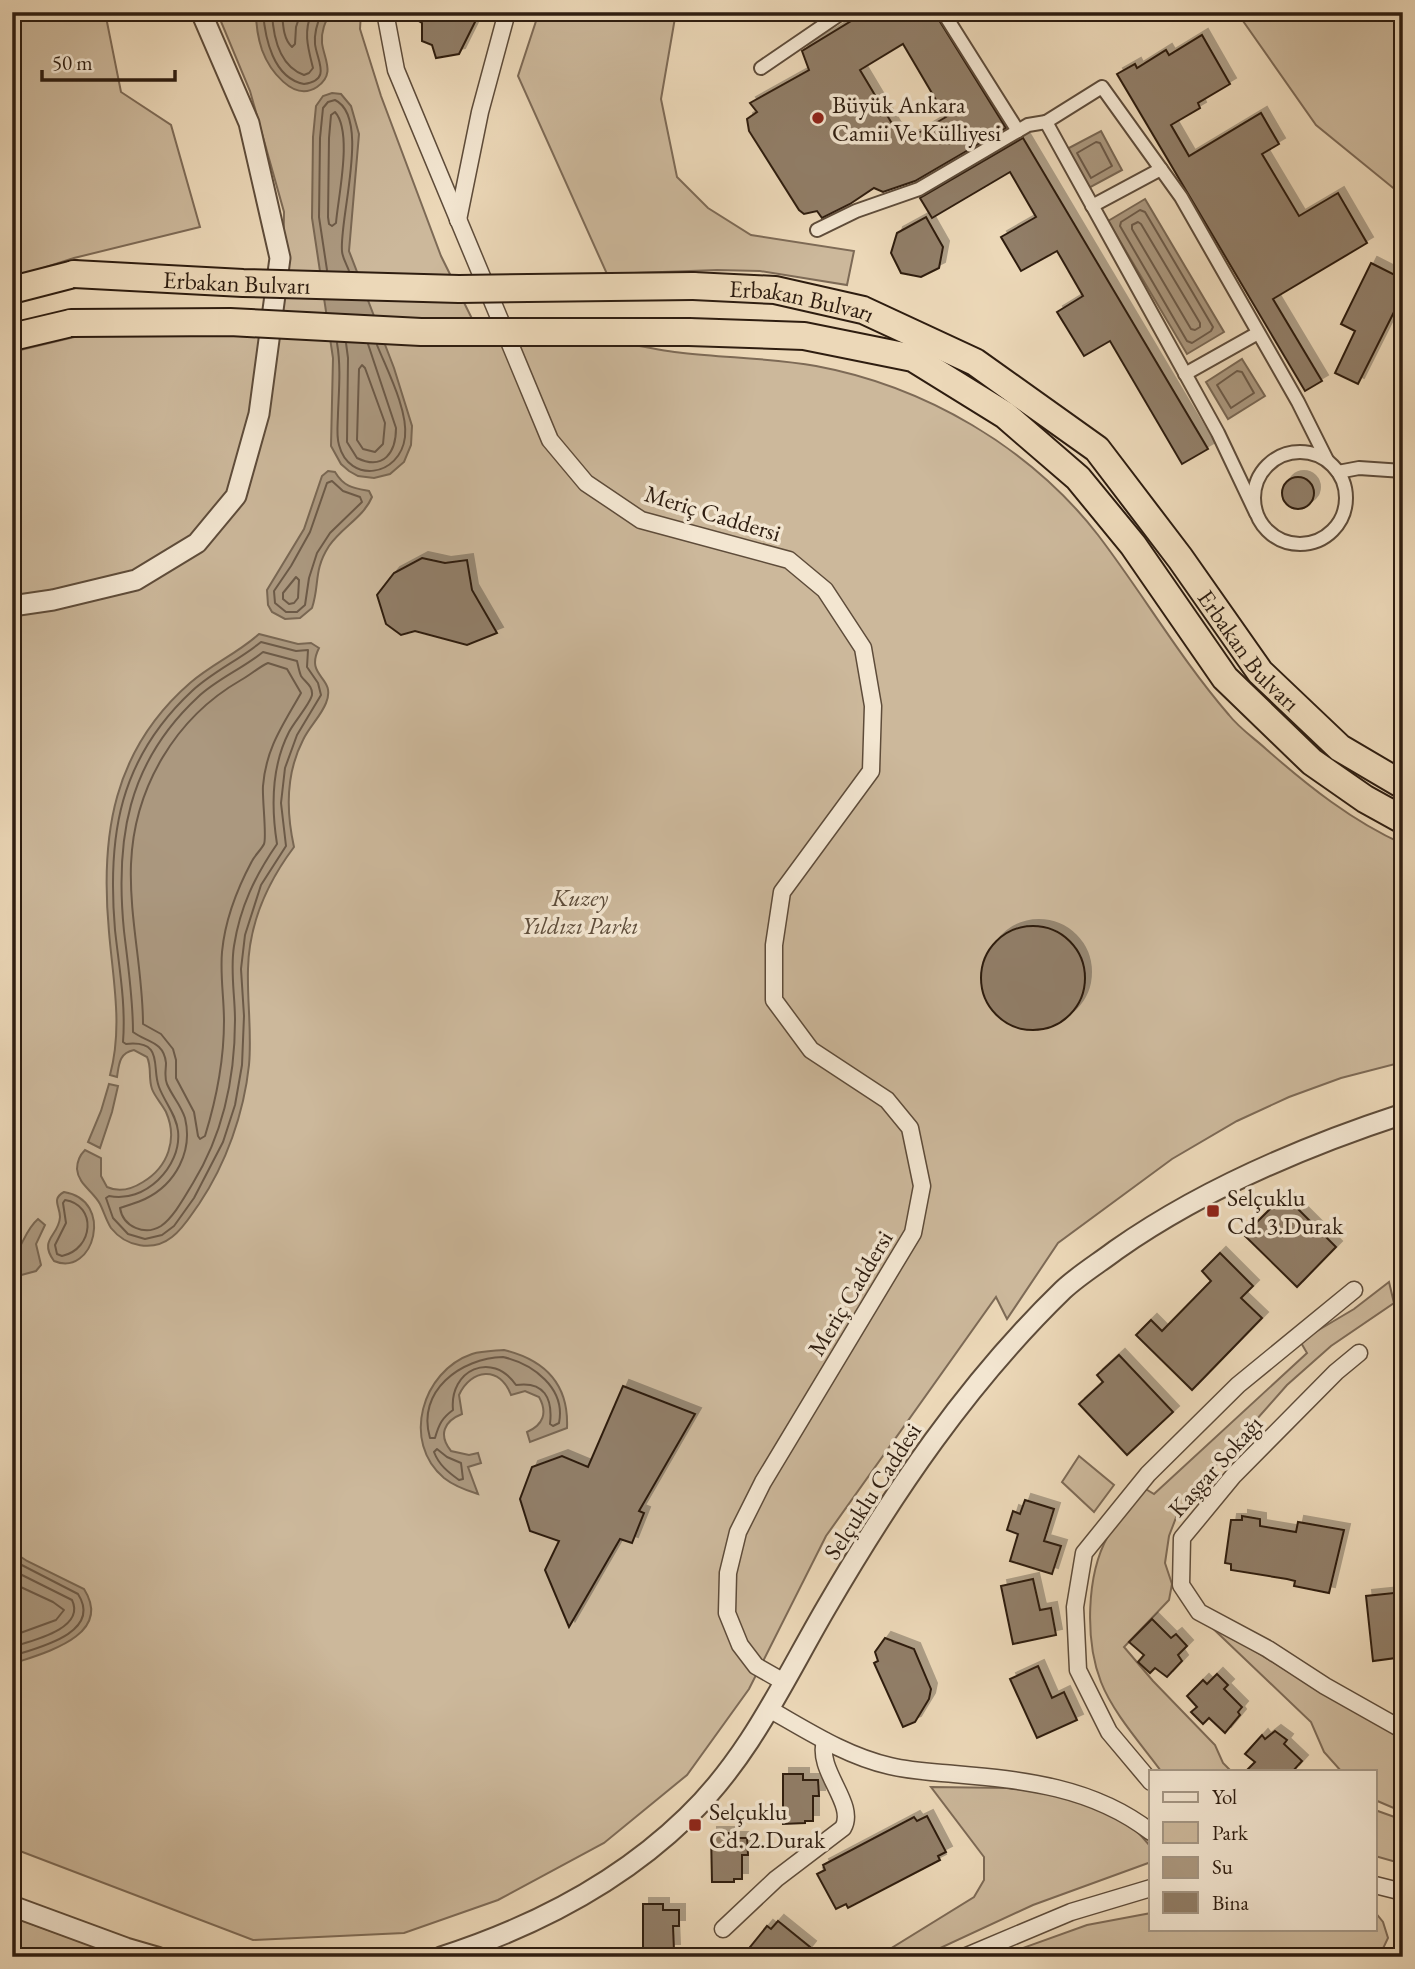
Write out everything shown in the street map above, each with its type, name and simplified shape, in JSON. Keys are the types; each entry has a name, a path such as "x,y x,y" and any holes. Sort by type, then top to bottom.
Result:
{"highway":[{"name":"Erbakan Bulvarı","path":"12,290 74,274 243,283 459,289 693,286 775,290 863,310 975,362 1097,449 1180,558 1260,672 1340,748 1403,785"},
{"name":"Erbakan Bulvarı","path":"12,337 71,323 230,322 421,332 689,332 804,336 913,358 1005,415 1086,488 1133,545 1225,678 1312,762 1365,799 1403,820"}],"street":[{"path":"12,606 52,600 136,580 197,543 236,496 259,414 280,258 249,123 201,12"},
{"name":"Meriç Caddersi","path":"385,12 396,70 550,440 586,483 641,520 789,560 825,590 863,648 873,706 871,771 782,892 774,945 774,1000 811,1050 887,1100 910,1128 922,1186 913,1233 763,1482 737,1532 728,1573 727,1614 740,1645 756,1666 784,1682"},
{"path":"458,220 480,112 508,12"},
{"path":"761,68 843,12"},
{"path":"943,12 1018,131"},
{"path":"817,230 856,211 919,189 1028,125 1046,122 1102,87 1181,197 1298,402 1327,460 1338,471 1345,485 1347,500 1344,514 1326,537 1312,544 1283,542 1270,534 1261,523 1218,433 1046,122"},
{"path":"1092,206 1161,169"},
{"path":"1185,374 1258,333"},
{"path":"1256,513 1254,493 1258,478 1268,465 1281,456 1296,452 1312,453 1327,460"},
{"path":"1338,471 1359,468 1403,471"},
{"name":"Selçuklu Caddesi","path":"441,1957 483,1943 557,1910 630,1864 687,1817 710,1794 741,1755 827,1605 912,1470 950,1417 992,1366 1066,1287 1126,1243 1196,1199 1320,1143 1403,1114"},
{"path":"1149,1780 1109,1732 1078,1670 1075,1607 1084,1553 1148,1474 1238,1385 1354,1290"},
{"name":"Kaşgar Sokağı","path":"1359,1353 1336,1372 1234,1475 1182,1538 1181,1585 1199,1612 1268,1649 1325,1686 1403,1730"},
{"path":"769,1709 850,1754 891,1767 1017,1779 1066,1789 1117,1810 1149,1831"},
{"path":"723,1928 776,1879 846,1823 845,1811 824,1761 825,1741"},
{"path":"1376,1885 1403,1892"},
{"path":"964,1957 1071,1912 1149,1889"},
{"path":"12,1906 125,1948 157,1957"}],"green space":[{"path":"12,12 105,12 121,92 171,125 200,227 74,258 12,278"},
{"name":"Kuzey Yıldızı Parkı","path":"217,12 361,12 360,29 381,96 441,256 483,341 578,337 683,353 816,366 896,388 972,425 1040,474 1071,503 1131,580 1194,671 1237,724 1331,802 1366,825 1403,844 1403,1062 1341,1078 1289,1097 1237,1121 1172,1159 1058,1243 1007,1319 996,1297 826,1536 749,1689 687,1775 604,1843 498,1900 404,1933 253,1940 12,1848 12,352 91,333 282,335 284,212 250,91"},
{"path":"539,12 676,12 661,99 677,177 708,208 751,235 854,251 847,285 760,271 607,274 518,76"},
{"path":"1221,12 1403,12 1403,196 1316,125 1243,21"},
{"path":"1389,1282 1394,1303 1331,1346 1287,1385 1217,1464 1177,1515 1169,1536 1165,1563 1172,1584 1169,1600 1124,1647 1215,1745 1223,1763 1230,1770 1160,1770 1106,1694 1096,1666 1090,1608 1095,1570 1101,1552 1108,1536 1144,1488 1154,1494 1307,1353 1300,1341 1354,1309"},
{"path":"1079,1456 1114,1485 1094,1512 1062,1482"},
{"path":"1204,1620 1333,1699 1403,1737 1403,1812 1376,1800 1376,1770 1340,1770 1324,1752 1311,1722"},
{"path":"931,1787 1009,1788 1080,1797 1129,1822 1149,1845 1149,1863 1033,1905 921,1957 877,1957 974,1897 984,1880 984,1857"},
{"path":"1376,1810 1403,1820 1403,1864 1376,1856"},
{"path":"1149,1913 1149,1930 1376,1930 1376,1913 1383,1922 1388,1938 1379,1957 998,1957 1087,1925"},
{"path":"12,1917 15,1918 123,1957 12,1957"}],"water":[{"path":"256,12 331,12 322,34 327,72 323,82 308,91 299,91 283,82 262,50"},
{"path":"341,94 351,106 359,134 349,251 394,368 412,426 411,445 404,462 390,474 374,478 358,476 349,471 341,464 331,446 333,358 312,218 316,106 323,96"},
{"path":"1101,131 1122,170 1087,189 1067,149"},
{"path":"1145,199 1224,332 1187,354 1108,221"},
{"path":"1242,359 1265,396 1228,419 1206,382"},
{"path":"328,471 335,472 349,486 369,491 372,497 363,511 334,539 324,555 312,608 300,618 285,619 272,612 268,605 267,590 304,529 322,476"},
{"path":"259,634 298,644 311,643 319,648 315,665 325,682 328,694 324,708 303,740 293,766 289,806 294,847 268,889 252,936 248,969 249,1065 243,1101 232,1138 209,1189 183,1226 165,1242 140,1245 124,1240 111,1228 100,1204 80,1179 77,1169 79,1158 85,1150 101,1158 101,1176 107,1187 117,1190 130,1188 143,1182 159,1169 171,1142 166,1112 152,1089 147,1057 134,1050 129,1051 121,1060 117,1077 110,1075 116,1021 107,896 110,828 117,796 128,766 164,709 198,676"},
{"path":"109,1084 118,1086 100,1148 88,1142"},
{"path":"64,1192 80,1198 90,1209 94,1222 88,1249 80,1259 68,1263 54,1261 48,1248 59,1223 57,1200"},
{"path":"38,1219 45,1225 36,1244 41,1265 36,1271 14,1277 12,1259"},
{"path":"504,1350 531,1360 552,1376 564,1399 567,1428 530,1442 527,1432 537,1426 543,1413 539,1397 525,1391 511,1395 506,1385 493,1375 485,1374 471,1380 459,1395 462,1414 451,1420 444,1434 451,1451 469,1455 478,1453 481,1463 468,1467 478,1494 448,1481 431,1463 423,1446 423,1409 440,1375 455,1363 472,1354"},
{"path":"12,1551 84,1589 91,1605 90,1619 83,1630 71,1640 12,1664"}],"building":[{"path":"403,12 480,12 459,54 436,58 432,45 422,41 422,23"},
{"name":"Büyük Ankara Camii Ve Külliyesi","path":"866,12 934,12 1006,128 915,181 883,192 874,188 822,218 817,211 804,214 749,131 747,119 757,112 750,103 809,70 802,51","holes":["903,44 946,117 903,142 860,70"]},
{"path":"1202,35 1230,84 1198,103 1200,108 1171,125 1189,156 1261,113 1279,144 1262,154 1299,216 1338,193 1367,243 1273,299 1322,381 1305,391 1117,74 1135,64 1137,68 1166,50 1169,55"},
{"path":"1023,138 1208,449 1182,464 1110,341 1084,356 1057,312 1083,296 1057,251 1021,271 1001,237 1036,217 1010,172 932,218 920,198"},
{"path":"926,217 943,247 939,268 921,277 901,273 891,253 897,233"},
{"path":"1371,263 1403,279 1403,294 1358,384 1335,373 1355,331 1341,324"},
{"path":"1298,477 1310,481 1314,493 1310,505 1298,509 1286,505 1282,493 1286,481"},
{"path":"422,558 445,563 467,560 472,590 497,633 467,645 415,631 401,635 386,624 377,595 394,573"},
{"path":"1033,926 1053,930 1070,941 1081,958 1085,978 1081,998 1070,1015 1053,1026 1033,1030 1013,1026 996,1015 985,998 981,978 985,958 996,941 1013,930"},
{"path":"1284,1195 1336,1247 1297,1287 1244,1235"},
{"path":"1220,1253 1253,1286 1241,1298 1262,1318 1192,1390 1136,1335 1151,1320 1162,1331 1211,1281 1202,1271"},
{"path":"1119,1355 1173,1412 1127,1455 1079,1404 1103,1382 1097,1375"},
{"path":"623,1386 695,1414 639,1511 644,1513 632,1543 620,1539 569,1627 545,1570 559,1541 530,1531 520,1499 532,1467 562,1456 588,1467"},
{"path":"1025,1500 1054,1509 1044,1541 1061,1546 1052,1574 1010,1561 1018,1534 1007,1530 1013,1511 1020,1514"},
{"path":"1242,1516 1260,1519 1260,1526 1296,1532 1298,1522 1344,1530 1329,1593 1294,1586 1295,1581 1287,1579 1231,1570 1231,1564 1225,1563 1231,1520 1242,1520"},
{"path":"1033,1579 1040,1610 1051,1608 1056,1635 1013,1644 1001,1586"},
{"path":"1403,1592 1403,1657 1373,1661 1366,1596"},
{"path":"1152,1619 1171,1638 1176,1634 1187,1646 1178,1655 1182,1661 1167,1677 1155,1668 1150,1673 1138,1662 1144,1655 1129,1642"},
{"path":"885,1638 914,1649 931,1689 929,1699 915,1722 903,1727 874,1663 878,1661 875,1652"},
{"path":"1038,1666 1052,1698 1064,1692 1077,1720 1037,1738 1010,1679"},
{"path":"1217,1674 1228,1685 1224,1689 1242,1707 1238,1712 1240,1715 1225,1733 1209,1718 1203,1724 1191,1712 1197,1707 1187,1696 1203,1680 1207,1684"},
{"path":"1275,1731 1287,1740 1284,1744 1302,1761 1294,1770 1247,1770 1255,1762 1245,1754 1262,1735 1265,1739"},
{"path":"783,1774 803,1774 803,1780 818,1780 819,1796 813,1796 813,1821 783,1824"},
{"path":"927,1816 946,1852 938,1856 940,1860 848,1908 846,1904 836,1909 817,1874 825,1870 823,1865 914,1817 917,1821"},
{"path":"711,1833 732,1833 732,1838 747,1838 748,1855 742,1855 742,1879 734,1879 734,1882 712,1882"},
{"path":"643,1904 663,1904 663,1910 679,1910 679,1926 673,1926 674,1950 666,1950 665,1953 643,1953"},
{"path":"778,1921 810,1947 802,1957 742,1957 767,1926 771,1929"}],"place":[{"name":"Büyük Ankara Camii Ve Külliyesi","path":"818,118"},
{"name":"Selçuklu Cd. 3.Durak","path":"1213,1211"},
{"name":"Selçuklu Cd. 2.Durak","path":"695,1825"}]}
